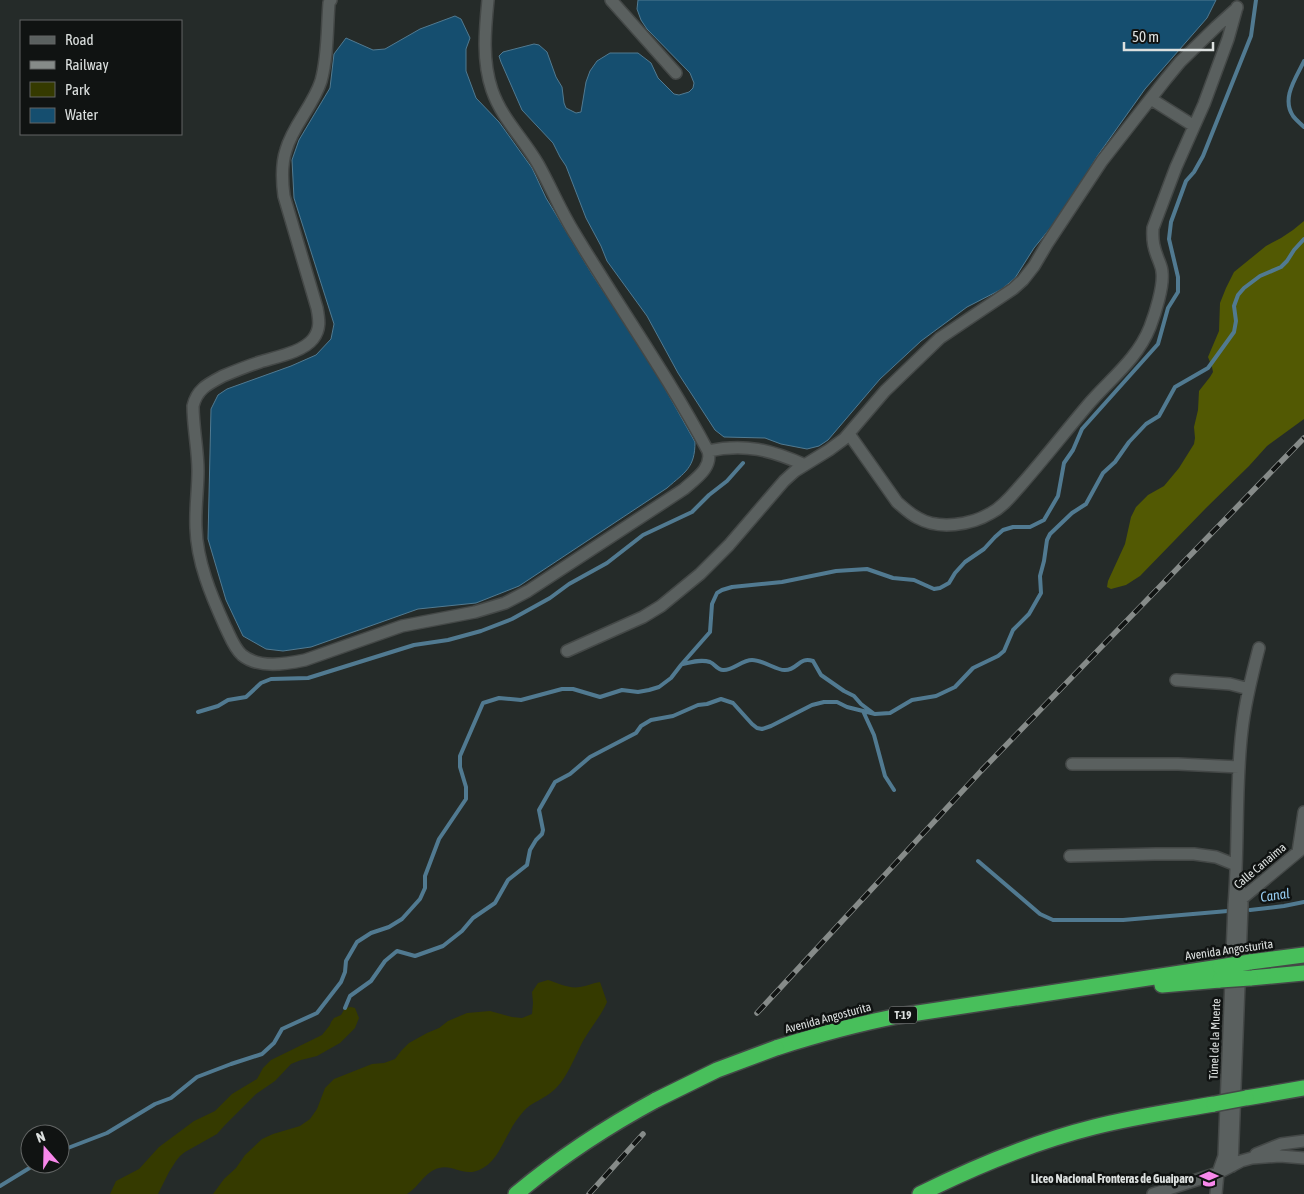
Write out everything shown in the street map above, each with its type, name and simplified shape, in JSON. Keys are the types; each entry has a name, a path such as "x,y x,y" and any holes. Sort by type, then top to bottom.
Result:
{"highway":[{"name":"Avenida Angosturita","path":"516,1194 564,1156 621,1119 656,1100 717,1070 776,1048 847,1026 890,1017 1033,995 1220,973 1250,962 1304,954"},
{"path":"1220,973 1250,978 1304,972"},
{"path":"920,1194 961,1174 1017,1151 1094,1127 1162,1113 1304,1089"}],"street":[{"path":"331,0 329,3 325,58 321,81 286,148 282,165 284,196 317,308 318,329 314,338 308,344 223,376 212,382 201,389 195,398 193,406 198,469 196,528 200,557 212,596 236,649 243,656 263,664 290,663 305,660 402,626 475,612 505,603 528,592 684,489 709,464 710,456 690,416 574,233 538,164 497,104 486,70 488,0"},
{"path":"611,0 676,72"},
{"path":"566,651 643,618 661,606 700,574 729,545 784,481 795,471 829,450 849,434 885,391 940,338 1013,289 1023,280 1102,161 1150,99 1180,62 1238,4"},
{"path":"849,434 906,511 932,524 966,523 992,513 1045,458 1087,406 1123,370 1144,340 1156,311 1162,278 1162,272 1153,246 1153,228 1176,167 1204,104 1228,39 1238,4"},
{"path":"1150,99 1194,126"},
{"path":"708,451 738,447 752,448 775,453 805,465"},
{"path":"1238,902 1236,866 1239,767 1249,689 1259,648"},
{"path":"1176,680 1230,684 1249,689"},
{"path":"1072,764 1178,764 1239,767"},
{"path":"1301,850 1304,812"},
{"name":"Calle Canaima","path":"1238,902 1301,850"},
{"path":"1070,856 1194,854 1216,857 1236,866"},
{"name":"Túnel de la Muerte","path":"1236,1164 1238,902"},
{"name":"Túnel de la Muerte","path":"1216,1194 1218,1173 1224,1156 1238,902"},
{"path":"1153,1194 1218,1173 1281,1144 1304,1142"},
{"path":"1236,1164 1262,1157 1304,1158"}],"green space":[{"path":"1304,221 1304,419 1267,446 1140,576 1126,585 1111,589 1107,587 1125,544 1131,517 1136,507 1148,495 1164,486 1179,468 1194,444 1194,427 1198,410 1199,391 1213,372 1208,357 1219,331 1220,303 1234,272 1266,246 1281,238"},
{"path":"548,980 576,987 600,982 607,1002 583,1041 563,1080 550,1093 523,1112 496,1156 488,1165 470,1172 445,1167 439,1168 429,1173 407,1194 213,1194 245,1155 262,1139 300,1126 310,1119 317,1109 325,1088 334,1079 372,1064 384,1063 395,1059 409,1043 439,1028 448,1021 467,1013 490,1011 522,1018 532,1014 532,992 538,983"},
{"path":"345,1008 355,1008 359,1018 355,1028 340,1043 317,1056 291,1064 275,1081 256,1094 217,1134 180,1156 169,1172 158,1194 110,1194 116,1181 139,1169 159,1147 194,1121 215,1111 232,1094 257,1079 263,1068 271,1060 322,1035 334,1018 341,1015"}],"water":[{"path":"638,0 1216,0 1207,18 1145,89 1098,155 1064,211 1034,248 1015,278 1002,289 967,307 921,341 880,379 828,440 819,446 807,449 781,444 765,438 724,437 715,430 678,373 647,316 607,261 586,218 566,166 553,143 522,110 501,62 499,56 503,52 534,44 539,45 547,52 556,77 562,87 566,108 576,113 581,112 586,82 590,71 597,61 610,53 638,53 651,63 658,78 674,94 679,95 689,92 693,88 694,83 690,73 647,29 637,9"},
{"path":"455,16 461,19 470,38 466,49 466,71 476,98 499,122 532,168 546,198 592,274 652,365 695,442 693,458 688,469 667,488 519,586 476,603 418,609 311,647 283,651 266,649 243,636 226,600 208,539 211,409 218,395 227,389 316,355 331,339 334,324 294,198 292,160 299,140 330,88 334,54 346,38 373,50 385,49 420,29"}],"waterway":[{"path":"70,1147 107,1133 155,1104 171,1098 197,1077 262,1054 274,1043 282,1029 317,1013 341,982 345,972 346,961 357,942 371,933 389,927 402,919 420,899 425,888 425,876 439,839 466,799 466,787 460,767 460,756 483,703 499,698 521,700 562,689 573,689 600,697 622,690 638,692 659,687 671,678 710,632 712,604 717,593 722,590 732,587 782,582 836,571 867,569 893,578 914,580 934,589 940,588 949,583 965,562 984,549 1003,530 1013,527 1030,527 1044,520 1058,496 1064,463 1073,450 1082,429 1158,344 1168,308 1178,292 1178,277 1169,239 1171,222 1186,181 1194,172 1203,156 1251,36 1256,0"},
{"path":"1304,61 1289,95 1290,109 1293,116 1304,127"},
{"path":"345,1008 350,996 371,981 385,961 397,951 415,956 443,946 462,931 473,918 495,903 508,880 527,865 530,850 543,830 539,810 555,782 570,774 590,757 636,733 641,726 651,720 673,716 698,705 721,699 733,703 752,724 762,729 812,705 824,702 837,702 847,707 875,714 890,713 912,700 936,696 955,687 973,668 998,656 1004,651 1013,630 1029,614 1041,593 1040,576 1047,540 1050,534 1072,513 1086,504 1103,473 1115,462 1129,442 1146,424 1159,416 1175,387 1208,368 1234,332 1236,321 1234,306 1238,295 1244,288 1260,276 1281,267 1304,239"},
{"path":"198,712 218,706 228,700 246,697 261,683 271,679 308,678 414,645 448,640 481,631 512,619 607,563 643,535 692,512 727,481 743,463"},
{"path":"683,664 707,661 719,669 726,670 752,660 785,670 793,668 805,660 813,661 821,675 854,696 873,713"},
{"path":"863,711 874,735 885,776 894,790"},
{"path":"978,861 1040,914 1053,920 1123,920 1228,911"},
{"name":"Canal","path":"1250,910 1304,902"},
{"path":"0,1186 20,1174"}],"railway":[{"path":"757,1013 981,771 1304,438"},
{"path":"589,1194 643,1134"}],"place":[{"name":"Liceo Nacional Fronteras de Guaiparo","path":"1209,1179"}]}
